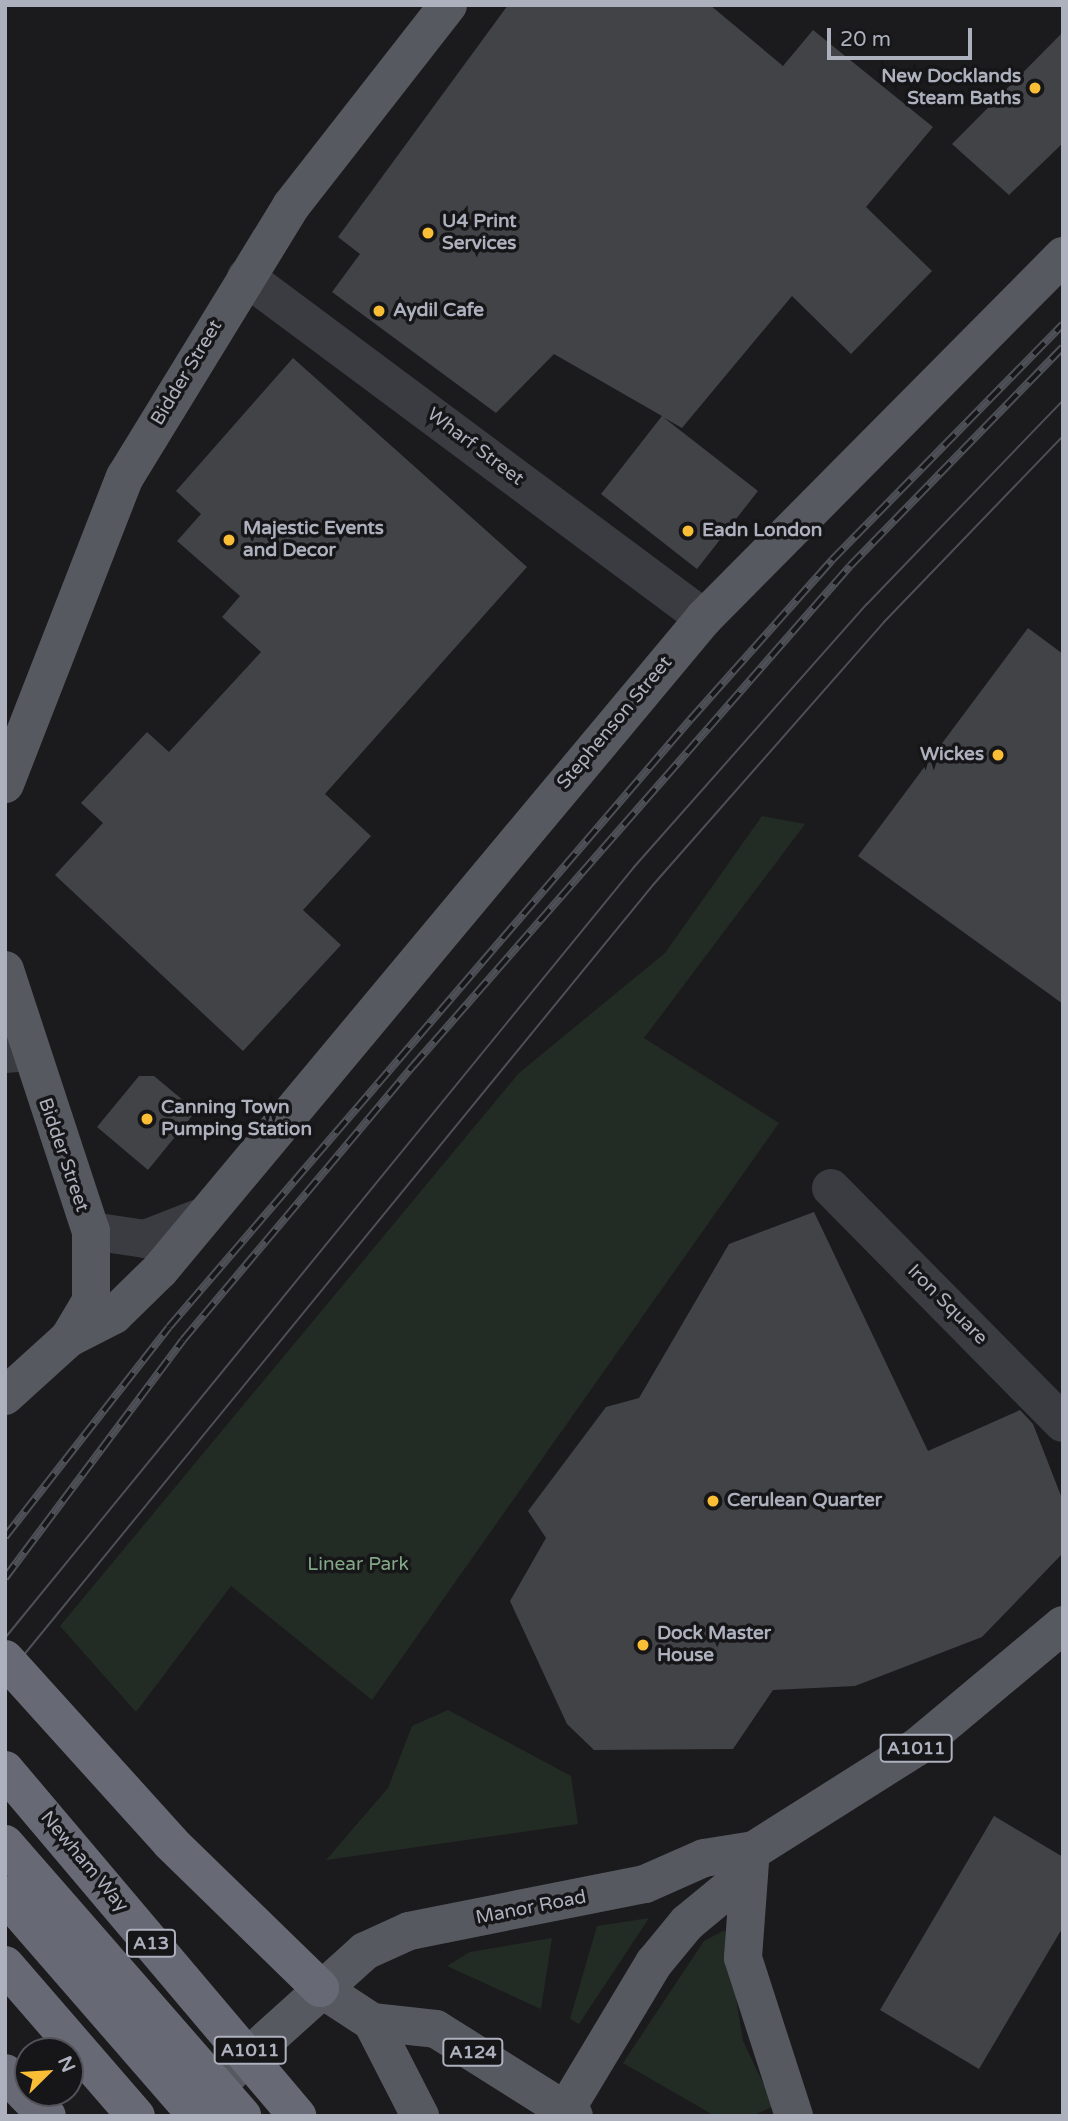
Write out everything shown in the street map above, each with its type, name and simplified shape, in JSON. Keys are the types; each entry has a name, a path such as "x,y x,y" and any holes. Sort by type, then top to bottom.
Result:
{"highway":[{"path":"5,1658 171,1843 320,1988"},
{"name":"Newham Way","path":"5,1770 297,2116"},
{"name":"A13","path":"5,1844 242,2116"},
{"path":"5,1895 197,2116"},
{"path":"5,1965 136,2116"},
{"path":"5,2073 47,2116"}],"main road":[{"name":"Bidder Street","path":"5,784 125,477 292,206 448,5"},
{"name":"Stephenson Street","path":"5,1396 63,1344 114,1315 140,1292 199,1218 704,618 1063,256"},
{"name":"Bidder Street","path":"5,971 17,1053 90,1231 90,1301 63,1344"},
{"name":"Manor Road","path":"567,2114 654,1963 687,1923 749,1863 917,1747 1063,1625"},
{"name":"Manor Road","path":"320,1988 365,1951 409,1931 633,1887 704,1858 749,1863"},
{"path":"749,1863 743,1958 794,2116"},
{"path":"320,1988 372,2022 420,2116"},
{"name":"A1011","path":"183,2116 320,1988"},
{"name":"A124","path":"372,2022 436,2029 567,2114"}],"street":[{"name":"Wharf Street","path":"246,277 704,618"},
{"name":"Iron Square","path":"831,1188 1063,1423"},
{"name":"Stephenson Street","path":"90,1231 145,1239 199,1218"}],"green space":[{"name":"Linear Park","path":"762,816 805,824 644,1038 779,1123 372,1700 231,1586 136,1712 60,1626 519,1073 665,953"},
{"path":"448,1710 571,1776 578,1824 326,1860 388,1788 412,1726"},
{"path":"649,1918 579,2024 570,2019 597,1926"},
{"path":"725,1930 743,2041 774,2106 752,2116 715,2116 623,2063 704,1941"},
{"path":"552,1938 541,2009 447,1966 470,1952"}],"building":[{"path":"508,5 710,5 783,66 813,30 933,127 866,207 932,271 851,354 792,296 682,428 663,417 758,491 697,569 601,494 662,416 554,354 496,413 332,292 360,254 338,237"},
{"name":"New Docklands Steam Baths","path":"1063,32 1063,143 1009,195 952,144"},
{"path":"293,358 527,567 325,794 371,836 303,910 341,945 243,1051 55,875 103,823 81,803 147,732 169,752 261,652 222,617 240,596 177,541 201,514 176,491"},
{"name":"Wickes","path":"1028,628 1063,654 1063,1004 858,856"},
{"name":"Canning Town Pumping Station","path":"139,1076 154,1076 196,1111 148,1170 97,1127"},
{"path":"814,1212 928,1451 1020,1410 1033,1424 1063,1501 1063,1553 982,1637 855,1686 773,1690 733,1749 594,1750 567,1724 510,1601 546,1538 528,1511 606,1407 639,1398 729,1244"},
{"path":"994,1816 1063,1857 1063,1927 979,2069 880,2010"}],"tram line":[{"path":"5,1638 634,867 867,604 1063,400"},
{"path":"5,1678 653,885 884,622 1063,436"}],"railway":[{"path":"5,1537 169,1327 690,720 832,560 1063,324"},
{"path":"5,1578 183,1340 413,1066 850,566 1063,347"}],"place":[{"name":"New Docklands Steam Baths","path":"1035,88"},
{"name":"U4 Print Services","path":"428,233"},
{"name":"Aydil Cafe","path":"379,311"},
{"name":"Eadn London","path":"688,531"},
{"name":"Majestic Events and Decor","path":"229,540"},
{"name":"Wickes","path":"998,755"},
{"name":"Canning Town Pumping Station","path":"147,1119"},
{"name":"Cerulean Quarter","path":"713,1501"},
{"name":"Dock Master House","path":"643,1645"}]}
